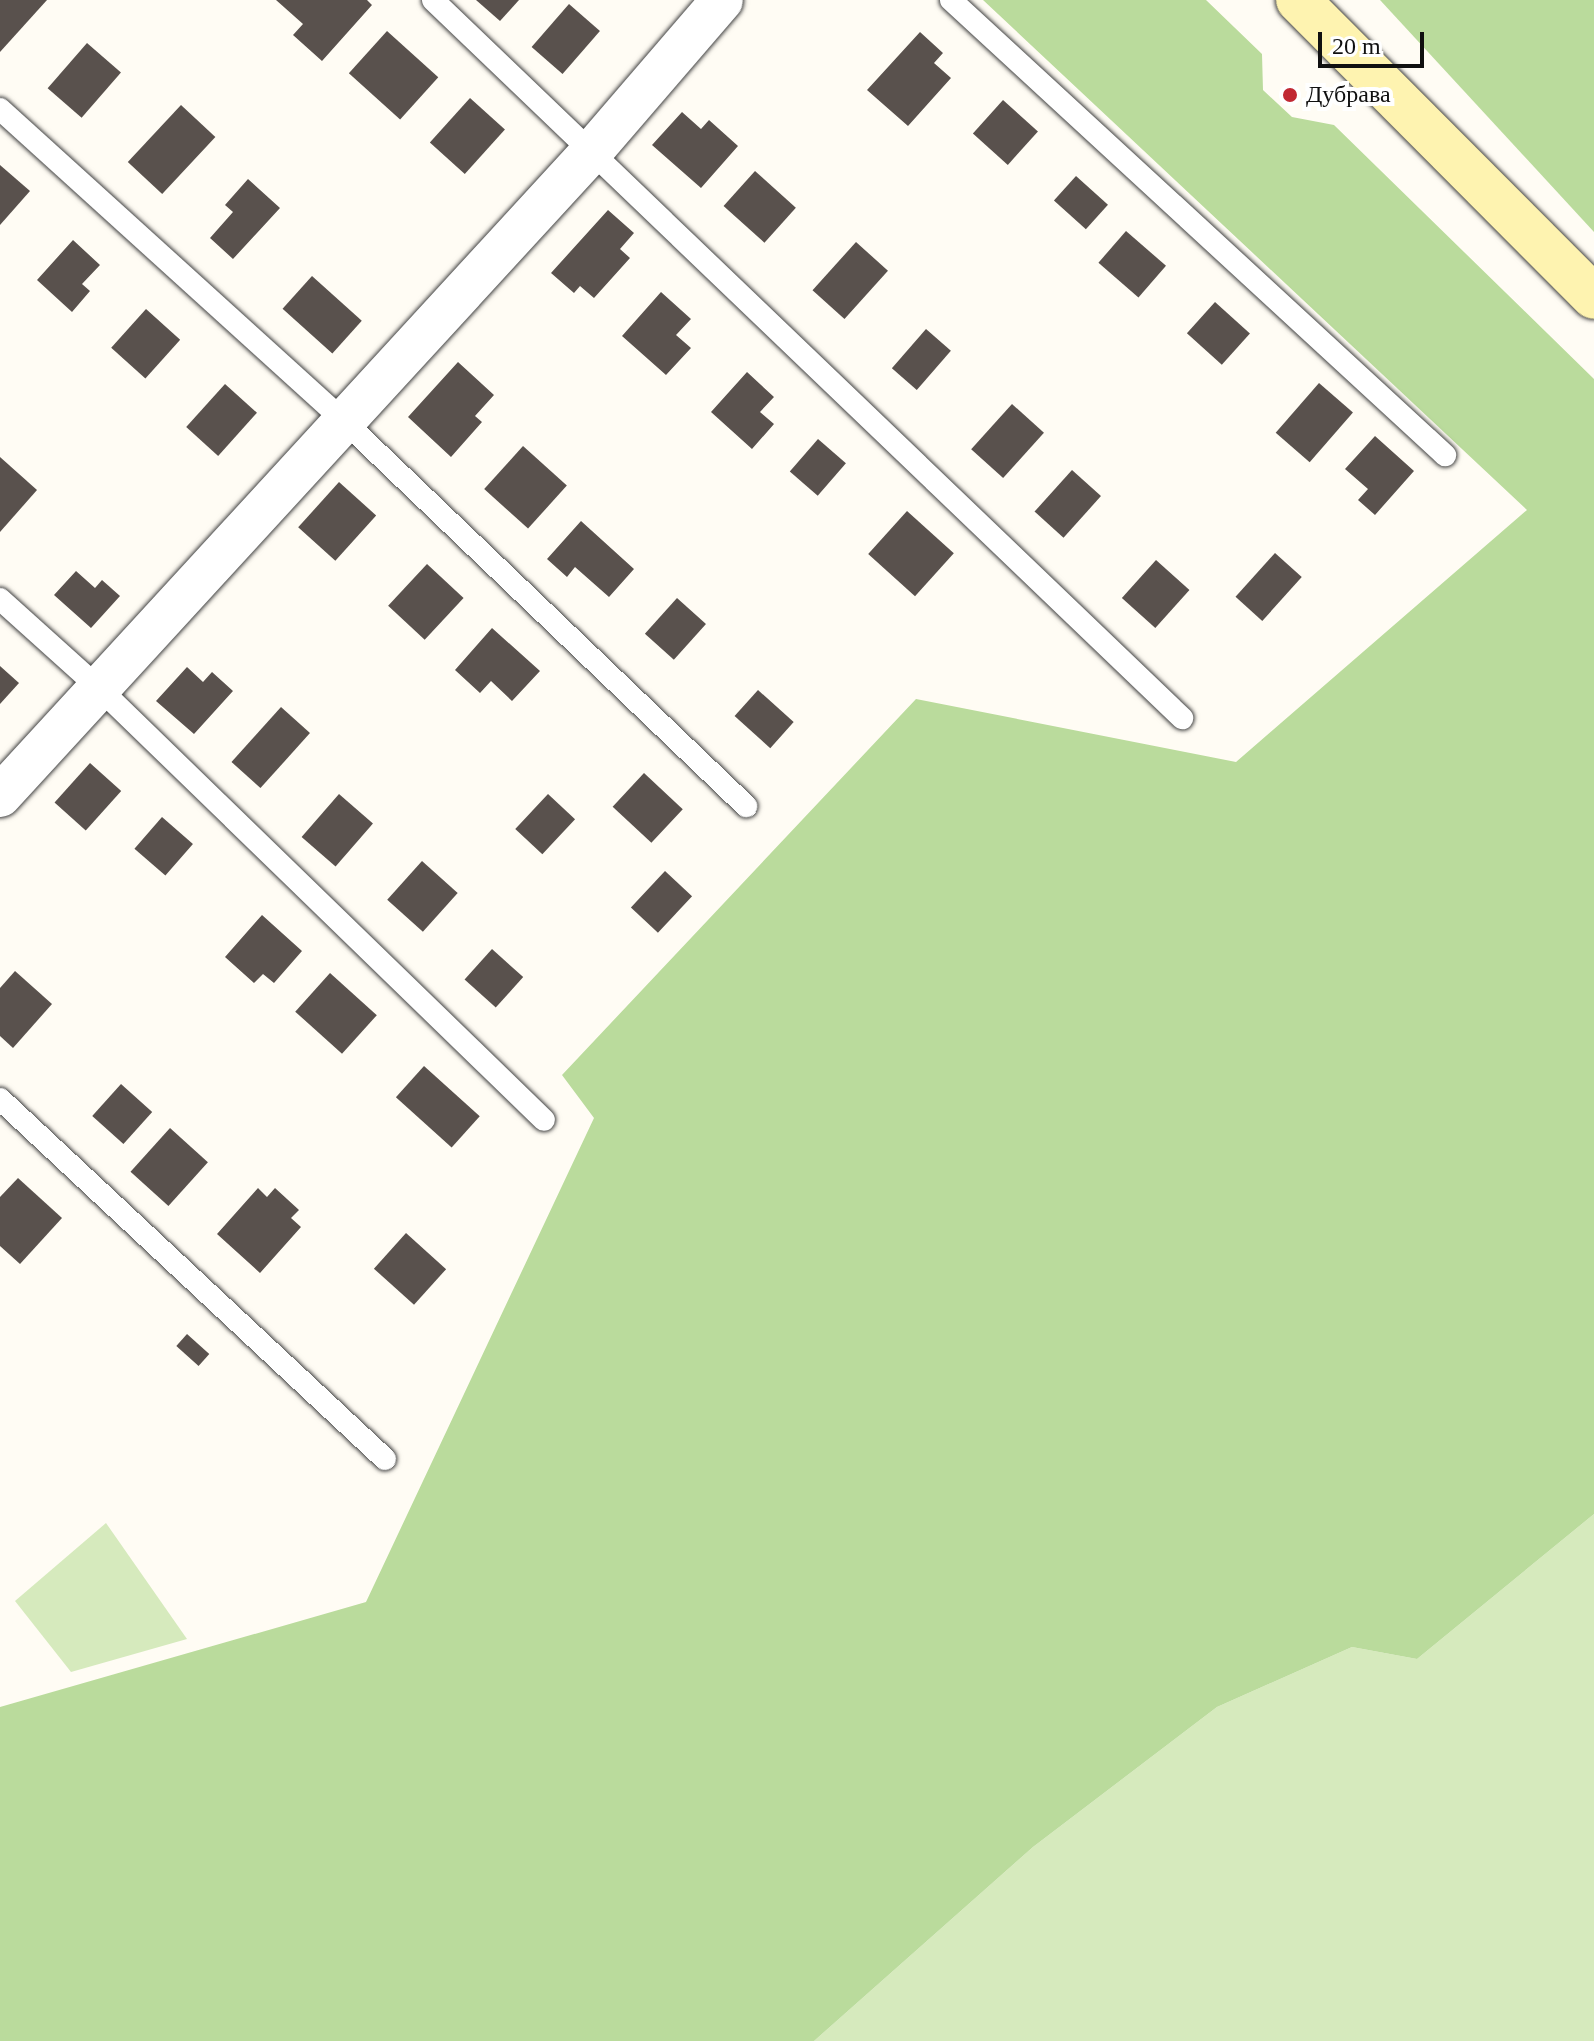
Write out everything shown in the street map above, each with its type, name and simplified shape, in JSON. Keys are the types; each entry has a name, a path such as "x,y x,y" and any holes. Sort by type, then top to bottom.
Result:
{"street":[{"path":"0,796 594,149 722,0"},
{"path":"1298,0 1594,297"}],"lane":[{"path":"433,0 594,149 1182,718"},
{"path":"951,0 1445,455"},
{"path":"0,109 344,421 746,806"},
{"path":"0,599 99,688 544,1120"},
{"path":"0,1099 385,1459"}],"green space":[{"path":"983,0 1206,0 1262,54 1263,90 1292,117 1334,125 1594,379 1594,1514 1417,1659 1352,1647 1217,1707 1033,1847 814,2041 0,2041 0,1707 366,1602 594,1118 562,1075 916,699 1236,762 1527,510"},
{"path":"1380,0 1594,0 1594,232"},
{"path":"1594,1514 1594,2041 814,2041 1033,1847 1217,1707 1352,1647 1417,1659"},
{"path":"106,1523 187,1639 71,1672 15,1601"}],"building":[{"path":"0,0 47,0 0,52"},
{"path":"276,0 367,0 372,5 322,61 293,35 303,24"},
{"path":"476,0 519,0 500,21"},
{"path":"569,4 600,31 563,74 532,47"},
{"path":"387,31 438,77 400,120 349,73"},
{"path":"920,32 943,53 934,63 951,78 908,126 867,90"},
{"path":"87,43 121,73 82,118 48,88"},
{"path":"470,98 505,129 465,174 430,143"},
{"path":"1003,100 1038,131 1008,165 973,133"},
{"path":"181,105 215,137 162,194 128,162"},
{"path":"682,112 701,129 709,120 738,146 701,188 652,145"},
{"path":"0,165 30,191 0,225"},
{"path":"755,171 796,208 764,243 724,206"},
{"path":"1076,176 1108,205 1086,229 1054,201"},
{"path":"248,179 280,208 233,259 210,238 233,212 225,205"},
{"path":"608,210 634,233 620,249 630,258 594,298 580,286 574,293 551,273"},
{"path":"1126,231 1166,266 1138,297 1098,263"},
{"path":"73,240 100,265 82,284 90,291 72,312 37,280"},
{"path":"856,242 888,271 844,319 813,290"},
{"path":"312,276 362,321 332,354 283,309"},
{"path":"661,292 691,319 676,335 691,348 666,375 622,336"},
{"path":"1215,302 1250,333 1222,365 1187,333"},
{"path":"146,309 180,340 145,378 111,348"},
{"path":"926,329 951,351 917,390 892,368"},
{"path":"458,362 494,395 475,416 482,422 451,457 408,417"},
{"path":"747,372 774,397 760,412 774,424 752,449 711,412"},
{"path":"1319,383 1353,413 1310,462 1276,433"},
{"path":"225,384 257,413 218,456 186,427"},
{"path":"1012,404 1044,433 1003,478 971,449"},
{"path":"1375,436 1414,471 1375,515 1358,500 1368,489 1345,469"},
{"path":"818,439 846,463 818,496 790,471"},
{"path":"523,446 567,485 528,529 484,489"},
{"path":"0,457 37,490 0,532"},
{"path":"1072,470 1101,496 1064,538 1035,512"},
{"path":"339,482 376,515 335,561 298,527"},
{"path":"907,511 954,553 915,596 868,554"},
{"path":"581,521 634,569 609,597 575,567 567,577 547,559"},
{"path":"1275,553 1302,577 1262,621 1236,597"},
{"path":"1156,560 1189,590 1155,628 1122,598"},
{"path":"427,564 464,598 425,640 388,606"},
{"path":"76,571 95,588 102,580 120,596 91,628 54,595"},
{"path":"677,598 706,624 674,660 645,634"},
{"path":"492,628 540,671 512,701 491,681 480,693 455,670"},
{"path":"0,666 19,683 0,704"},
{"path":"187,667 203,682 212,672 233,691 194,734 156,701"},
{"path":"758,690 794,722 770,748 735,716"},
{"path":"281,707 310,733 260,788 231,762"},
{"path":"90,763 121,791 86,830 55,802"},
{"path":"644,773 683,809 651,843 613,807"},
{"path":"339,794 373,824 336,867 302,837"},
{"path":"548,794 575,819 542,854 515,829"},
{"path":"162,817 193,844 165,876 134,849"},
{"path":"422,861 458,893 423,932 387,900"},
{"path":"665,871 692,896 658,933 631,908"},
{"path":"262,915 302,951 274,983 263,974 254,983 225,957"},
{"path":"492,949 523,977 496,1008 465,979"},
{"path":"15,971 52,1004 13,1048 0,1036 0,988"},
{"path":"330,973 377,1015 342,1054 295,1012"},
{"path":"424,1066 480,1116 452,1147 396,1097"},
{"path":"121,1084 152,1112 123,1144 92,1116"},
{"path":"170,1128 208,1162 168,1206 131,1172"},
{"path":"18,1178 62,1218 20,1264 0,1246 0,1197"},
{"path":"258,1188 267,1197 275,1188 299,1210 291,1218 301,1227 260,1273 217,1234"},
{"path":"406,1233 446,1269 414,1305 374,1269"},
{"path":"187,1334 209,1354 199,1366 176,1346"}],"place":[{"name":"Дубрава","path":"1290,95"}]}
